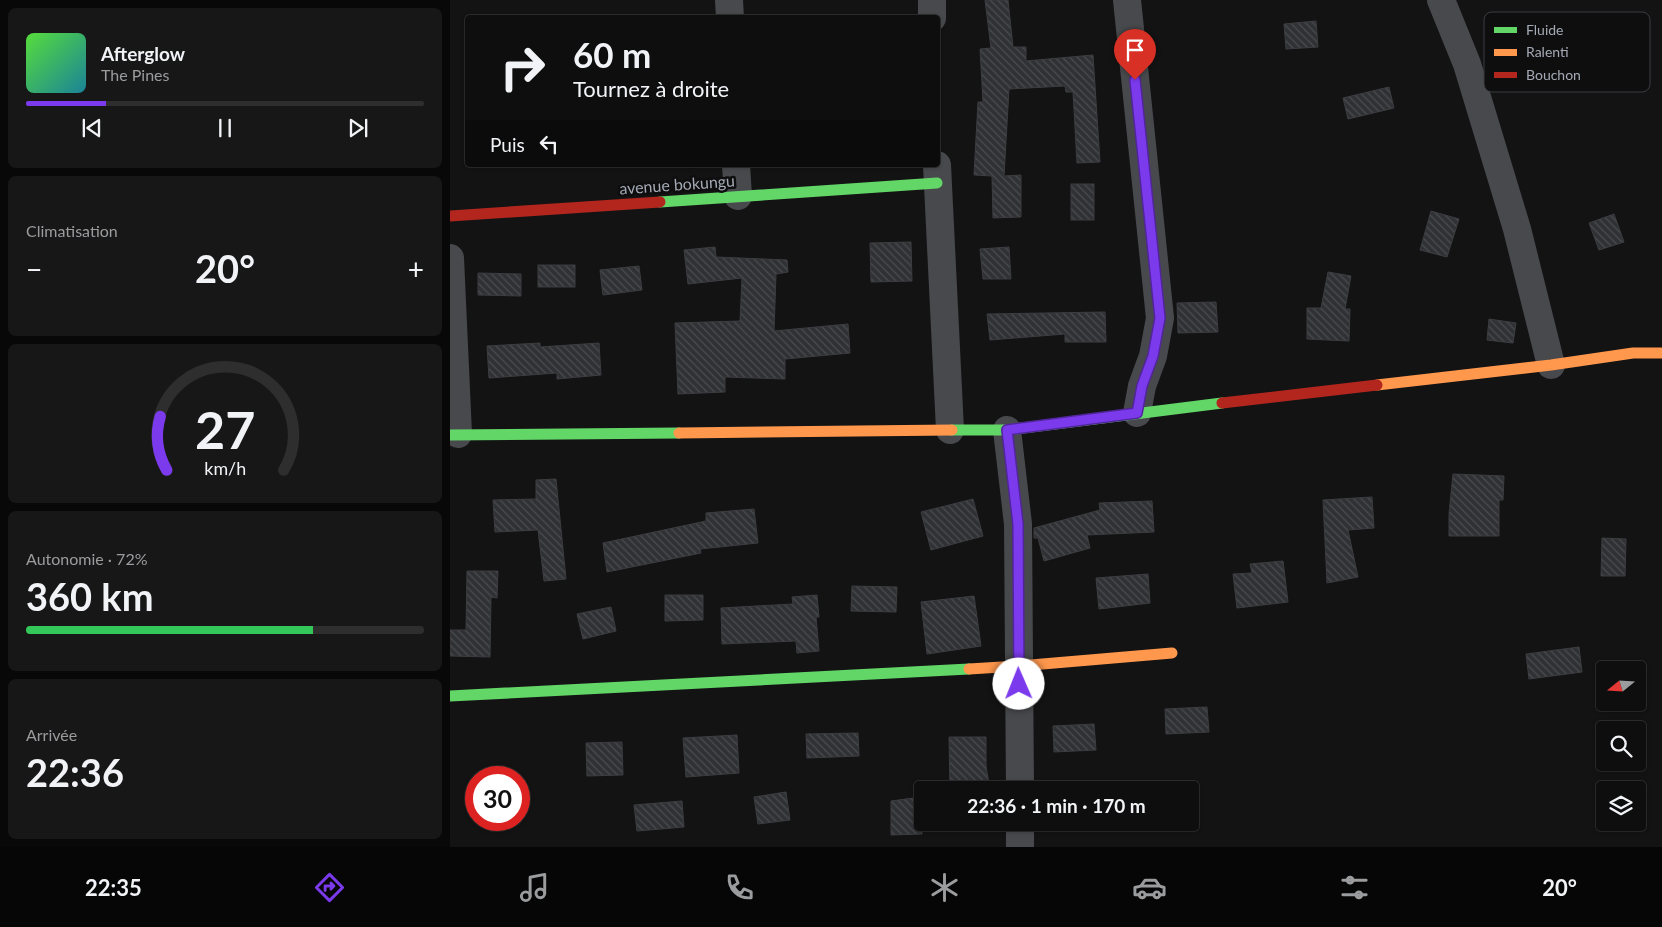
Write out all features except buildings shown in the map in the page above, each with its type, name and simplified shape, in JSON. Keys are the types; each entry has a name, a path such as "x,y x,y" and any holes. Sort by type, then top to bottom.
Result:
{"street":[{"path":"729,0 730,15"},
{"path":"932,0 932,15"},
{"path":"1127,0 1160,318 1153,356 1142,386 1137,413"},
{"path":"1441,0 1467,64 1512,211 1551,365"},
{"path":"736,167 738,196"},
{"path":"937,174 950,430"},
{"name":"avenue bokungu","path":"450,216 738,196 937,174"},
{"path":"450,258 454,435 1007,430 1551,365 1633,353 1662,353"},
{"path":"1007,430 1018,524 1020,781"},
{"path":"450,696 1018,666 1172,653"},
{"path":"1020,831 1020,847"}],"traffic: fast":[{"path":"660,202 937,183"},
{"path":"952,430 1007,430 1222,403"},
{"path":"450,435 679,433"},
{"path":"450,696 969,669"}],"traffic: slow":[{"path":"1377,385 1551,365 1633,353 1662,353"},
{"path":"679,433 952,430"},
{"path":"969,669 1172,653"}],"traffic: jam":[{"path":"450,216 660,202"},
{"path":"1222,403 1377,385"}],"route":[{"path":"1019,684 1018,524 1007,430 1137,413 1142,386 1153,356 1160,318 1135,80"}]}
